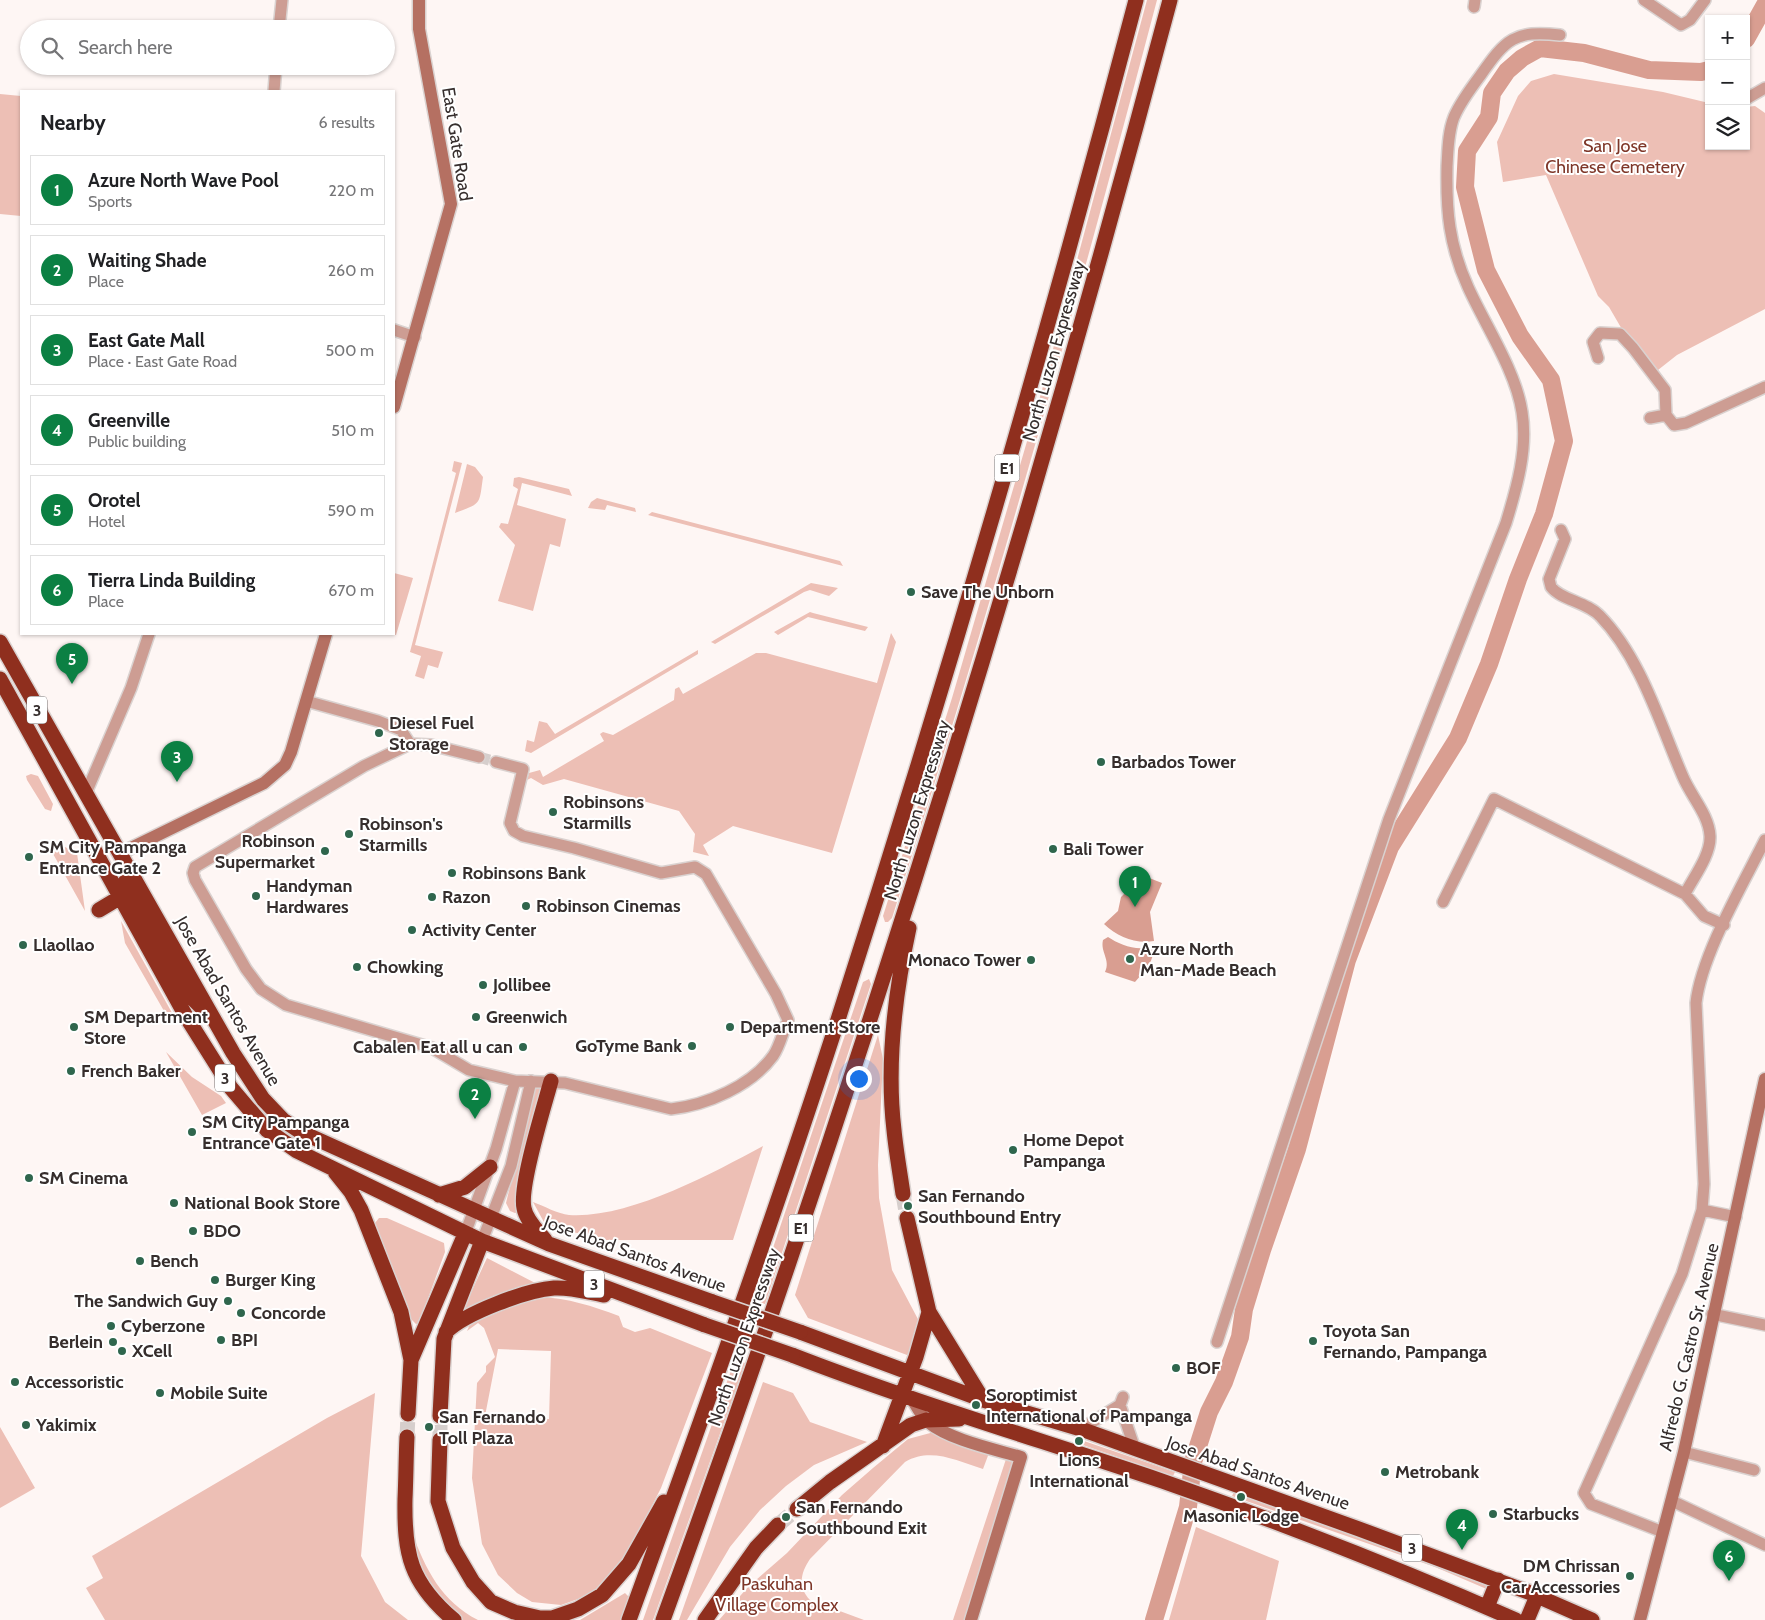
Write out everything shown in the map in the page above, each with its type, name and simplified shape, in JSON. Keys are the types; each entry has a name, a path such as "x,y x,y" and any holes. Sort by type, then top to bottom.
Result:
{"highway":[{"name":"North Luzon Expressway","path":"630,1620 833,1034 948,668 1046,328 1136,0"},
{"name":"North Luzon Expressway","path":"663,1620 738,1413 863,1044 925,850 1030,504 1170,0"},
{"name":"Jose Abad Santos Avenue","path":"0,644 121,853 213,1019 258,1094 288,1123 346,1154 549,1244 800,1332 983,1400 1081,1429 1173,1464 1498,1580 1592,1620"},
{"name":"3","path":"0,679 126,894 191,1024 242,1103 277,1139 482,1241 647,1304 906,1397 1219,1502 1355,1553 1516,1620"},
{"path":"50,732 79,800 126,894 186,992 213,1019"},
{"path":"903,1194 894,1129 893,1026 904,954 925,850"},
{"path":"99,910 126,894"},
{"path":"549,1244 530,1221 524,1207 528,1172 550,1081"},
{"path":"439,1195 465,1187 490,1167"},
{"path":"332,1168 355,1199 373,1237 401,1312 411,1360 408,1414"},
{"path":"907,1218 929,1312 983,1400"},
{"path":"411,1360 465,1234"},
{"path":"440,1416 441,1359 446,1332 482,1241"},
{"path":"446,1332 454,1324 473,1313 544,1289 569,1289 647,1304"},
{"path":"883,1446 906,1397 909,1373 916,1357 929,1312"},
{"path":"797,1509 830,1482 902,1434 911,1425 970,1418"},
{"path":"407,1437 404,1524 409,1560 426,1594 454,1620"},
{"path":"440,1440 438,1501 453,1548 473,1582 491,1602 514,1612 547,1619 570,1613 586,1605 609,1589 619,1578 642,1543 692,1445"},
{"path":"705,1620 756,1548 778,1525"},
{"path":"1487,1607 1498,1580"},
{"path":"1527,1620 1537,1596"}],"street":[{"path":"280,20 282,0"},
{"name":"East Gate Road","path":"395,404 451,204 419,29 419,0"},
{"path":"1644,0 1681,25 1690,20 1705,0"},
{"path":"1217,1342 1389,819 1506,523 1518,483 1524,444 1522,412 1517,389 1467,286 1451,237 1446,208 1449,136 1454,117 1496,52 1513,38 1533,32 1560,35"},
{"path":"274,90 275,75"},
{"path":"1750,97 1765,88"},
{"path":"395,330 415,337"},
{"path":"1598,358 1592,345 1594,338 1600,333 1616,333 1633,348 1665,390 1666,415 1669,421 1680,426 1765,386"},
{"path":"1650,418 1666,415"},
{"path":"1561,530 1565,539 1549,579 1551,588 1592,609 1617,636 1656,710 1684,779 1699,807 1710,834 1709,846 1685,894"},
{"path":"86,793 131,688 148,635"},
{"path":"121,853 238,796 275,774 285,765 291,752 326,635"},
{"path":"306,701 378,721 401,730 410,744"},
{"path":"479,757 431,745 410,744 364,766 208,857 195,867 193,873 246,969 261,990 286,1005 432,1048 469,1070 515,1081 565,1083 671,1109 687,1107 719,1096 762,1068 774,1054 788,1020 776,994 706,874 695,867 662,873 574,848 522,836 514,831 510,823 523,769 496,762"},
{"path":"1443,902 1494,799 1685,894 1704,916 1724,925"},
{"path":"1663,1532 1591,1504 1584,1493 1682,1274 1702,1210 1704,1184 1696,1003 1702,972 1765,840"},
{"name":"Alfredo G. Castro Sr. Avenue","path":"1640,1620 1684,1452 1712,1314 1736,1217 1765,1079"},
{"path":"465,1234 490,1167 515,1081"},
{"path":"482,1241 511,1166 531,1081"},
{"path":"1702,1210 1736,1217"},
{"path":"1712,1314 1765,1325"},
{"path":"906,1397 930,1423 962,1438 1021,1457 971,1620"},
{"path":"1081,1429 1121,1401 1135,1449"},
{"path":"1684,1452 1754,1470"},
{"path":"1672,1501 1765,1545"}],"green space":[{"path":"1147,0 1157,0 1095,231 1030,461 928,804 892,918 885,922 883,916 952,698 1042,390"},
{"name":"San Jose Chinese Cemetery","path":"1554,74 1663,92 1705,102 1705,150 1750,150 1750,107 1755,106 1765,113 1765,309 1677,355 1658,370 1623,331 1609,307 1598,296 1546,175 1503,182 1497,142 1518,96 1531,81"},
{"path":"0,94 20,96 20,216 0,214"},
{"path":"454,461 462,463 415,645 443,652 438,668 428,665 424,679 415,676 421,656 410,652 456,473 452,471"},
{"path":"467,464 475,467 483,477 480,498 475,505 455,513"},
{"path":"519,477 569,489 572,496 522,483 517,505 566,519 560,547 550,544 533,611 498,601 515,545 499,527 501,523 508,524 518,489 513,486 514,478"},
{"path":"597,498 635,508 636,512 607,505 605,510 588,508 591,502"},
{"path":"652,512 840,561 843,566 648,515"},
{"path":"395,573 413,578 395,635"},
{"path":"811,583 838,588 829,596 810,590 804,592 715,644 711,642"},
{"path":"810,612 868,627 865,631 808,617 778,635 774,632"},
{"path":"891,633 896,642 832,853 733,826 703,845 709,856 693,852 695,834 679,811 564,779 543,785 531,778 527,780 529,773 540,770 543,777 604,741 600,734 603,732 613,735 674,700 675,689 679,687 683,694 756,653 766,653 877,683"},
{"path":"698,650 698,654 531,753 525,751 527,740 534,742 539,721 547,723 555,734"},
{"path":"31,774 38,776 53,804 51,811 45,809 27,780 26,776"},
{"path":"65,847 77,853 85,911 52,852"},
{"path":"121,921 176,1020 164,1011 125,943"},
{"path":"869,979 871,984 765,1304 755,1301 863,982"},
{"path":"878,1035 883,1059 878,1165 879,1198 892,1270 920,1323 912,1351 907,1355 808,1318 795,1295"},
{"path":"166,1052 192,1077 221,1096 226,1103 202,1115"},
{"path":"535,1086 541,1086 542,1089 518,1212 515,1213 510,1211 506,1203"},
{"path":"763,1146 733,1240 602,1240 545,1224 533,1202 556,1212 569,1215 617,1210 669,1193"},
{"path":"379,1218 387,1218 444,1243 445,1252 419,1323 416,1324 411,1319 376,1229 375,1223"},
{"path":"487,1258 539,1285 463,1310"},
{"path":"540,1297 560,1299 590,1306 619,1316 623,1327 635,1332 650,1328 712,1353 661,1488 626,1557 601,1586 581,1598 561,1605 532,1602 517,1593 498,1575 482,1544 472,1478 477,1383 486,1372 486,1366 495,1357 484,1328 478,1323 467,1331 473,1317","holes":["498,1349 551,1351 549,1419 485,1416"]},
{"path":"735,1359 745,1363 735,1392 653,1620 643,1620"},
{"path":"763,1382 793,1393 810,1422 867,1442 814,1465 786,1486 760,1510 730,1547 687,1620 679,1620"},
{"path":"375,1393 361,1556 385,1602 408,1620 105,1620 86,1588 103,1578 92,1556 327,1418"},
{"path":"0,1427 35,1488 0,1508"},
{"name":"Paskuhan Village Complex","path":"934,1432 989,1453 983,1469 954,1459 934,1456 924,1456 905,1462 810,1559 804,1569 802,1585 810,1600 864,1620 719,1620 748,1587 787,1553 842,1495 908,1439"},
{"path":"1081,1440 1175,1472 1173,1476 1080,1444"},
{"path":"1006,1459 1014,1462 965,1620 953,1620"},
{"path":"1234,1492 1377,1543 1490,1587 1489,1590 1435,1567 1232,1496"},
{"path":"1196,1527 1279,1561 1266,1620 1169,1620"},
{"path":"412,1532 423,1559 436,1583 454,1604 478,1620 463,1620 430,1588 418,1570"},
{"path":"625,1593 629,1597 623,1620 580,1620"}],"shaded area":[{"path":"1134,872 1162,883 1150,912 1154,941 1147,942 1127,939 1115,933 1104,924 1118,911 1121,897 1131,887 1131,878"},
{"name":"Azure North Man-Made Beach","path":"1108,937 1130,947 1143,948 1154,945 1151,960 1135,982 1105,972 1107,964 1102,944 1103,940"}],"waterway":[{"path":"1750,32 1765,5"},
{"path":"1154,1620 1188,1507 1193,1462 1209,1412 1224,1382 1240,1337 1244,1309 1297,1149 1347,960 1390,847 1458,738 1489,664 1518,579 1544,514 1564,441 1551,380 1520,336 1486,270 1465,187 1467,151 1489,117 1492,93 1507,71 1522,58 1540,48 1584,53 1649,70 1705,71"}],"tunnel":[{"path":"479,757 496,762"},
{"path":"903,1194 907,1218"},
{"path":"407,1437 408,1414"},
{"path":"440,1416 440,1440"},
{"path":"778,1525 797,1509"}],"place":[{"name":"Save The Unborn","path":"911,592"},
{"name":"Orotel","path":"72,684"},
{"name":"Diesel Fuel Storage","path":"379,733"},
{"name":"Barbados Tower","path":"1101,762"},
{"name":"East Gate Mall","path":"177,782"},
{"name":"Robinsons Starmills","path":"553,812"},
{"name":"Robinson's Starmills","path":"349,834"},
{"name":"Bali Tower","path":"1053,849"},
{"name":"Robinson Supermarket","path":"325,851"},
{"name":"SM City Pampanga Entrance Gate 2","path":"29,857"},
{"name":"Robinsons Bank","path":"452,873"},
{"name":"Handyman Hardwares","path":"256,896"},
{"name":"Razon","path":"432,897"},
{"name":"Robinson Cinemas","path":"526,906"},
{"name":"Azure North Wave Pool","path":"1135,907"},
{"name":"Activity Center","path":"412,930"},
{"name":"Llaollao","path":"23,945"},
{"name":"Azure North Man-Made Beach","path":"1130,959"},
{"name":"Monaco Tower","path":"1031,960"},
{"name":"Chowking","path":"357,967"},
{"name":"Jollibee","path":"483,985"},
{"name":"Greenwich","path":"476,1017"},
{"name":"SM Department Store","path":"74,1027"},
{"name":"Department Store","path":"730,1027"},
{"name":"GoTyme Bank","path":"692,1046"},
{"name":"Cabalen Eat all u can","path":"523,1047"},
{"name":"French Baker","path":"71,1071"},
{"name":"Waiting Shade","path":"475,1119"},
{"name":"SM City Pampanga Entrance Gate 1","path":"192,1132"},
{"name":"Home Depot Pampanga","path":"1013,1150"},
{"name":"SM Cinema","path":"29,1178"},
{"name":"National Book Store","path":"174,1203"},
{"name":"San Fernando Southbound Entry","path":"908,1206"},
{"name":"BDO","path":"193,1231"},
{"name":"Bench","path":"140,1261"},
{"name":"Burger King","path":"215,1280"},
{"name":"The Sandwich Guy","path":"228,1301"},
{"name":"Concorde","path":"241,1313"},
{"name":"Cyberzone","path":"111,1326"},
{"name":"BPI","path":"221,1340"},
{"name":"Toyota San Fernando, Pampanga","path":"1313,1341"},
{"name":"Berlein","path":"113,1342"},
{"name":"XCell","path":"122,1351"},
{"name":"BOF","path":"1176,1368"},
{"name":"Accessoristic","path":"15,1382"},
{"name":"Mobile Suite","path":"160,1393"},
{"name":"Soroptimist International of Pampanga","path":"976,1405"},
{"name":"Yakimix","path":"26,1425"},
{"name":"San Fernando Toll Plaza","path":"429,1427"},
{"name":"Lions International","path":"1079,1441"},
{"name":"Metrobank","path":"1385,1472"},
{"name":"Masonic Lodge","path":"1241,1497"},
{"name":"Starbucks","path":"1493,1514"},
{"name":"San Fernando Southbound Exit","path":"786,1517"},
{"name":"Greenville","path":"1462,1550"},
{"name":"DM Chrissan Car Accessories","path":"1630,1576"},
{"name":"Tierra Linda Building","path":"1729,1581"}]}
